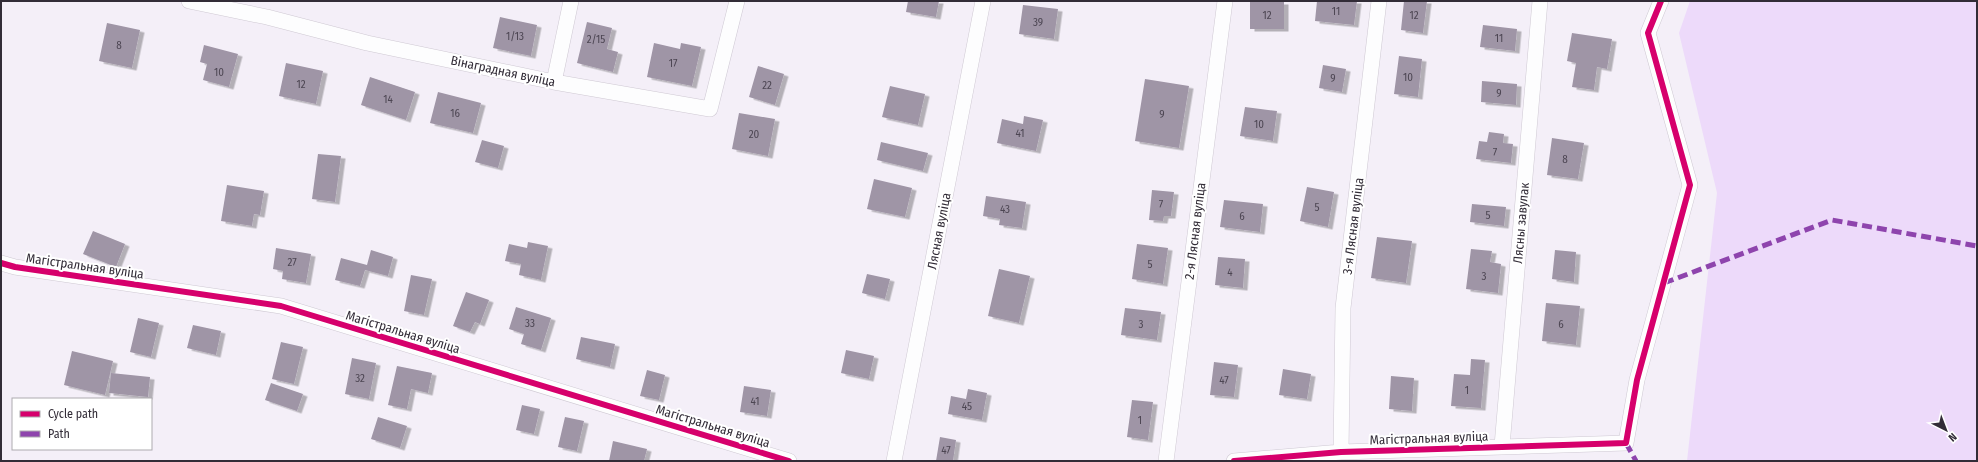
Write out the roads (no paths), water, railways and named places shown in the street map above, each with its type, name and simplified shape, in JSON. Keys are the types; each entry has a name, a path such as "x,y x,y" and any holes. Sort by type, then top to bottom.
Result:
{"street":[{"name":"Вінаградная вуліца","path":"189,1 267,17 367,43 554,82 710,109 737,1"},
{"path":"554,82 571,1"},
{"name":"Лясная вуліца","path":"894,461 983,1"},
{"name":"2-я Лясная вуліца","path":"1166,461 1225,1"},
{"name":"3-я Лясная вуліца","path":"1341,452 1343,308 1379,1"},
{"name":"Лясны завулак","path":"1502,446 1540,1"},
{"name":"Магістральная вуліца","path":"1234,461 1341,452 1626,443 1637,380 1690,185 1648,33 1661,1"},
{"name":"Магістральная вуліца","path":"1,263 14,267 281,306 789,461"}]}
